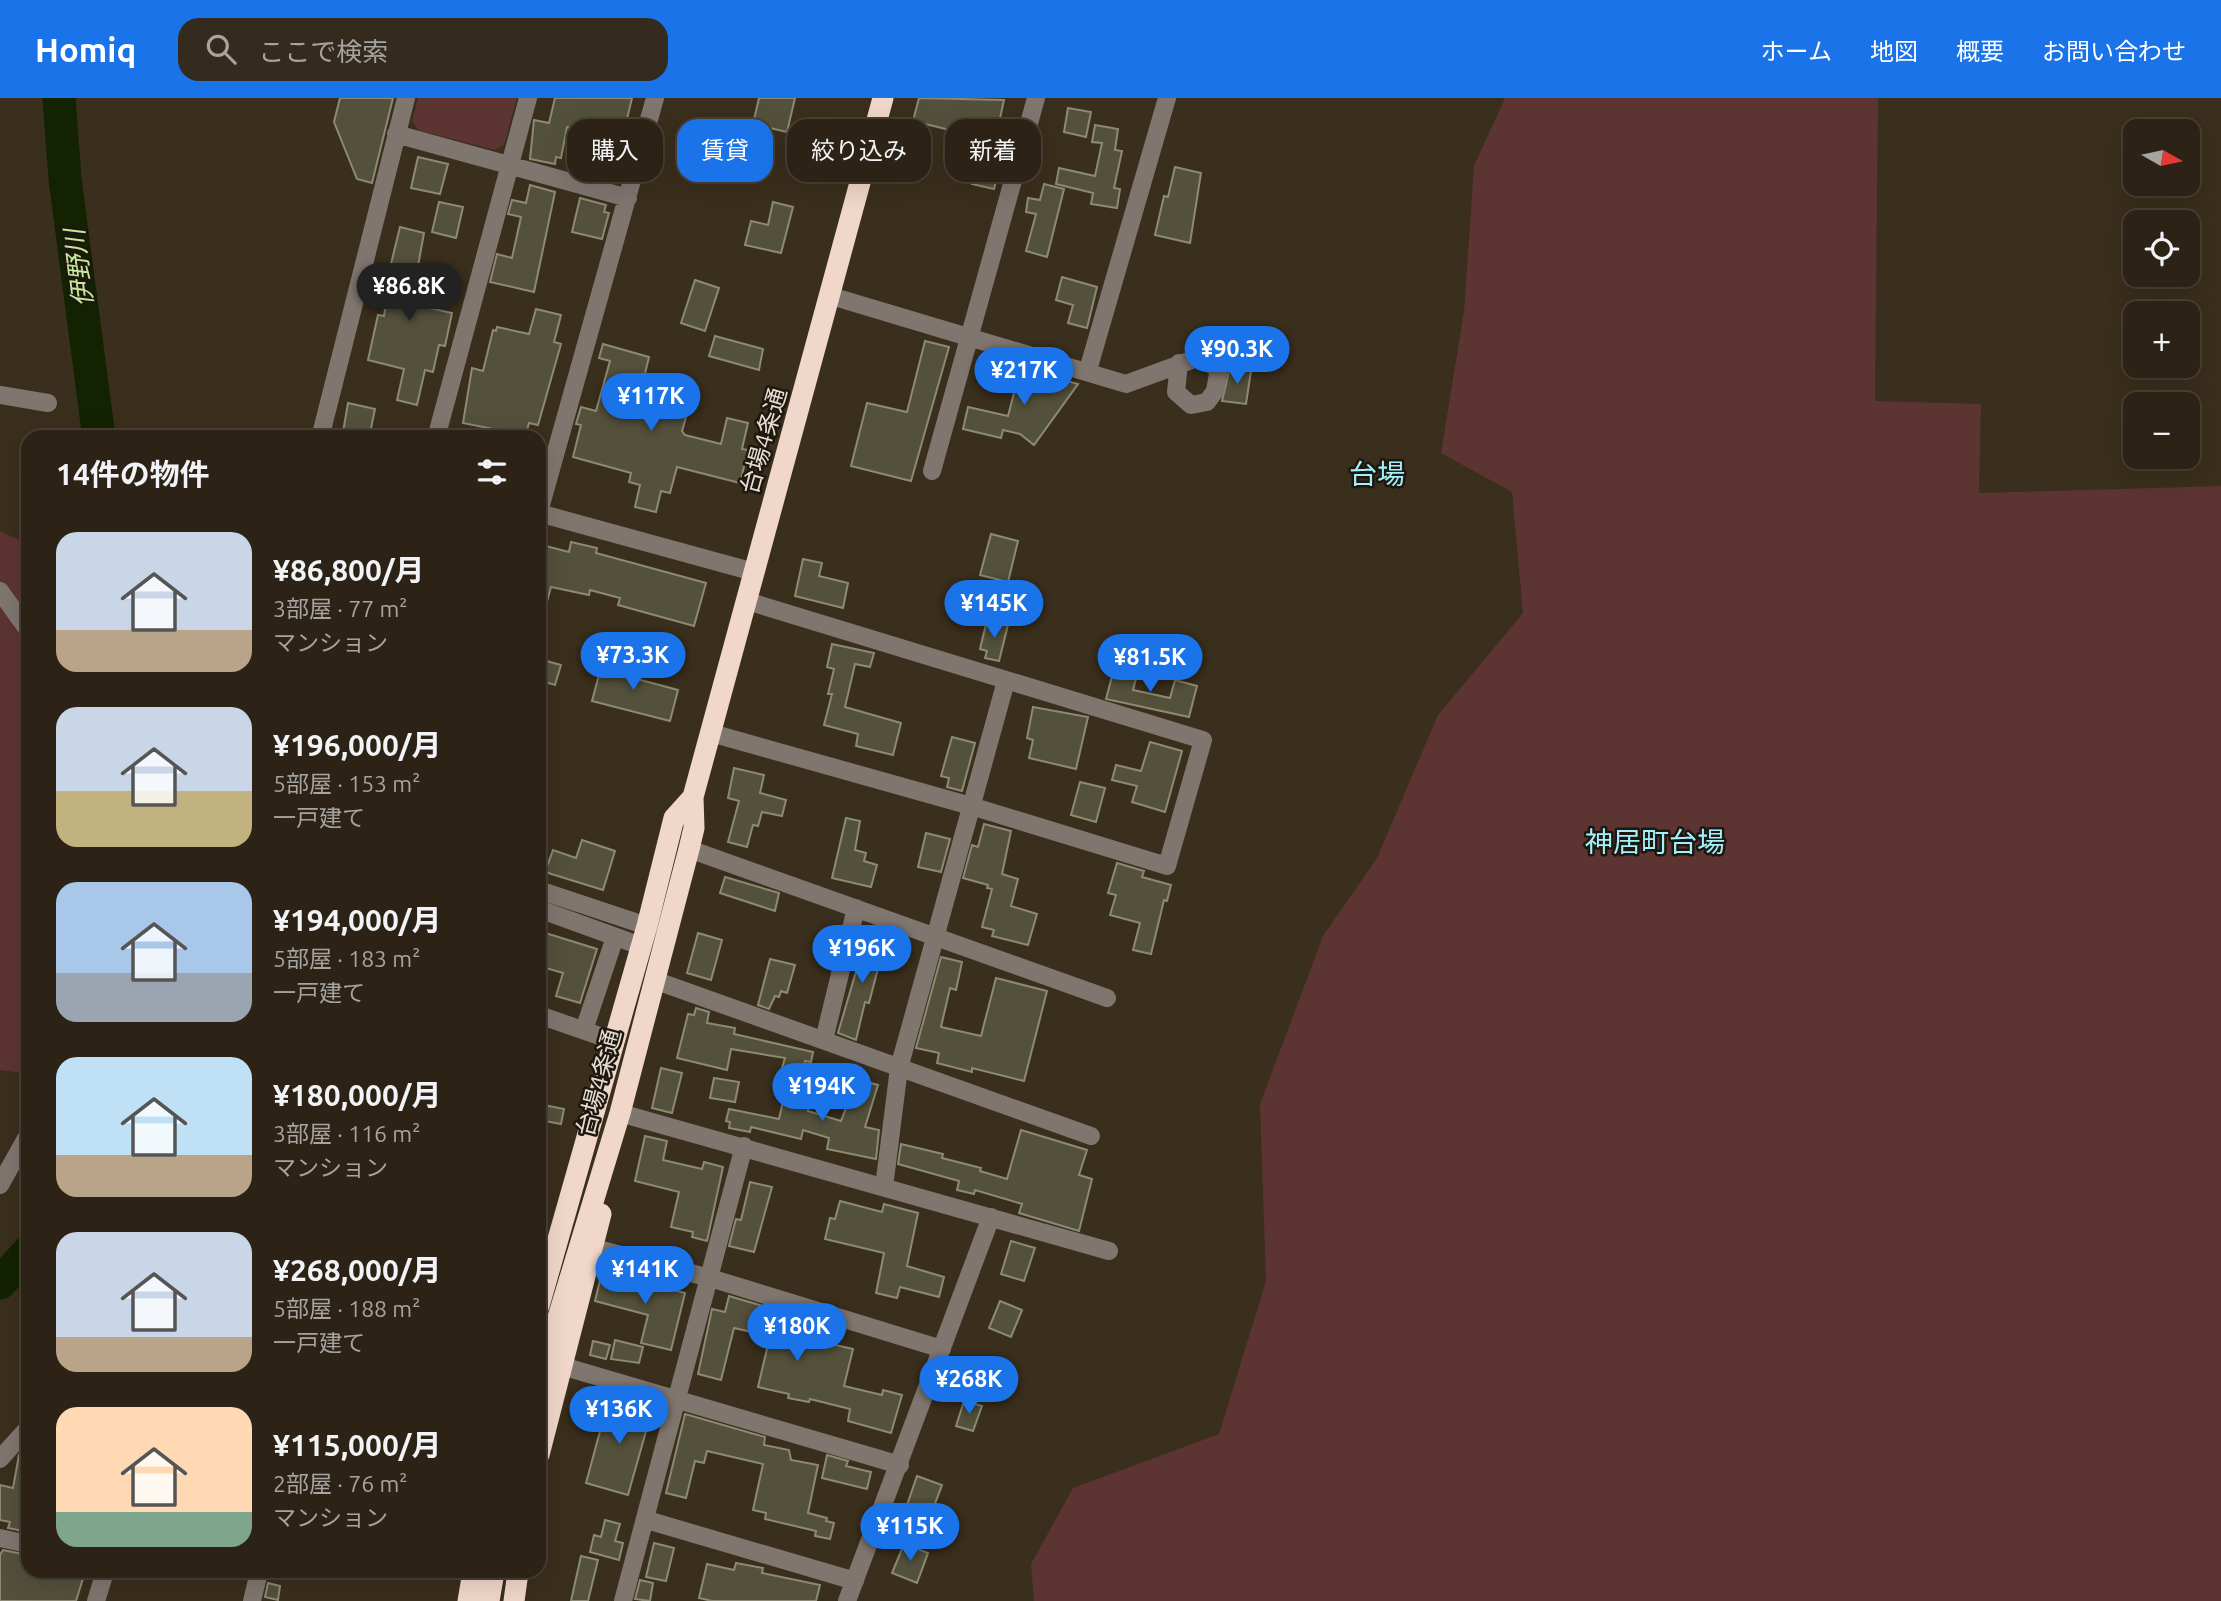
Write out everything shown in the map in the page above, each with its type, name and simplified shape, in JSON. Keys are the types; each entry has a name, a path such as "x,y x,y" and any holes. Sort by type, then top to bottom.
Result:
{"highway":[{"name":"台場4条通","path":"546,1369 620,1113 694,828 693,797 883,98"},
{"name":"台場4条通","path":"546,1281 644,936 674,818 693,797"},
{"path":"546,1369 594,1248 620,1113"},
{"path":"468,1601 472,1578"},
{"path":"489,1601 493,1578"},
{"path":"514,1601 517,1578"}],"street":[{"path":"322,430 406,98"},
{"path":"438,430 528,98"},
{"path":"546,487 655,98"},
{"path":"932,471 1036,98"},
{"path":"1088,370 1167,98"},
{"path":"396,134 628,198"},
{"path":"831,296 1088,370 1108,380 1126,383 1179,363"},
{"path":"0,395 48,403"},
{"path":"546,514 754,572"},
{"path":"0,591 21,620"},
{"path":"711,733 971,806 1167,866 1203,740 747,601"},
{"path":"884,1187 899,1068 1006,681"},
{"path":"689,849 934,934 1107,998"},
{"path":"546,893 644,936"},
{"path":"824,1040 856,908"},
{"path":"546,912 615,937 644,936"},
{"path":"584,1030 615,937"},
{"path":"654,980 1091,1136"},
{"path":"546,1017 614,1041"},
{"path":"620,1113 1109,1251"},
{"path":"623,1601 647,1520 676,1399 744,1146"},
{"path":"0,1185 21,1148"},
{"path":"847,1601 991,1217"},
{"path":"594,1248 710,1278 942,1349"},
{"path":"546,1369 676,1399 900,1465"},
{"path":"0,1459 21,1436"},
{"path":"647,1520 855,1581"},
{"path":"0,1538 21,1542"},
{"path":"96,1601 103,1578"},
{"path":"252,1601 258,1578"}],"shaded area":[{"path":"418,98 517,98 504,145 495,150 418,130 412,121"},
{"path":"1505,98 1878,98 1875,401 1981,404 1979,493 2221,486 2221,1601 1034,1601 1031,1564 1073,1488 1219,1434 1266,1281 1260,1104 1323,936 1377,858 1438,715 1523,613 1512,492 1441,453 1464,311 1474,166"},
{"path":"0,531 21,541 21,1073 0,1070"}],"building":[{"path":"340,98 393,98 372,183 357,179 334,122"},
{"path":"555,98 632,98 627,119 567,119 561,158 556,157 555,164 530,159 534,120 549,123"},
{"path":"759,98 795,98 790,119 787,119 787,132 773,129 773,119 754,119"},
{"path":"919,98 1004,100 1000,119 945,119 945,129 931,125 931,119 914,119"},
{"path":"1068,108 1091,112 1086,137 1064,132"},
{"path":"1095,125 1118,129 1115,150 1122,151 1114,188 1120,189 1117,208 1091,204 1093,193 1056,184 1059,168 1095,176 1102,143 1092,142"},
{"path":"418,157 448,164 440,194 411,188"},
{"path":"1175,167 1201,173 1190,243 1155,235 1164,196 1168,197"},
{"path":"973,182 996,182 994,189"},
{"path":"1044,184 1064,189 1047,257 1026,251 1036,214 1026,212 1028,198 1040,200"},
{"path":"530,185 555,192 534,292 490,282 497,254 512,258 521,217 508,214 512,200 526,203"},
{"path":"580,198 606,205 604,212 609,213 602,239 572,232"},
{"path":"439,202 463,207 456,238 432,232"},
{"path":"773,202 793,207 781,253 745,245 751,221 768,225"},
{"path":"400,227 424,233 411,304 452,313 445,346 439,345 433,372 425,370 417,405 397,400 404,369 368,360 378,315 384,316 387,297 392,298 397,270 390,268"},
{"path":"1062,277 1097,287 1087,328 1068,323 1073,305 1056,300"},
{"path":"695,280 719,288 705,331 681,323"},
{"path":"536,309 561,315 554,342 561,344 538,425 529,423 527,430 498,430 463,423 472,368 483,371 493,330 496,331 497,327 529,334"},
{"path":"715,336 763,349 759,370 709,356"},
{"path":"925,341 949,347 911,481 851,466 867,403 907,412"},
{"path":"603,344 649,357 642,386 691,400 682,431 685,435 721,444 727,418 748,423 742,449 748,450 740,483 677,467 670,493 661,491 656,512 635,507 640,485 629,482 631,473 573,457 581,425 576,424 581,407 596,411 610,361 599,358"},
{"path":"1013,366 1039,372 1052,382 1056,378 1078,384 1034,445 1020,434 1003,430 1001,438 963,429 968,407 1008,416 1017,381 1010,380"},
{"path":"1230,367 1251,371 1246,404 1222,401"},
{"path":"348,403 375,409 371,430 343,430"},
{"path":"991,534 1018,541 1008,582 980,575"},
{"path":"571,542 597,548 596,553 706,583 694,626 618,605 620,598 590,590 589,595 551,587 546,605 546,546 569,552"},
{"path":"803,559 822,563 819,576 848,583 843,608 795,596"},
{"path":"987,620 1008,625 999,661 985,658 987,651 980,649"},
{"path":"832,644 874,653 870,667 855,664 845,707 901,723 893,755 856,746 858,734 824,725 832,694 828,694 834,669 827,667"},
{"path":"603,660 639,670 637,679 678,690 670,721 592,701"},
{"path":"546,661 561,665 555,685 546,682"},
{"path":"1115,665 1138,671 1133,690 1170,698 1175,680 1197,686 1189,717 1106,699"},
{"path":"1033,707 1088,717 1076,769 1029,758 1033,740 1027,738"},
{"path":"952,737 975,743 962,791 947,787 949,778 941,776"},
{"path":"1150,742 1182,751 1165,812 1132,802 1137,786 1112,780 1116,765 1141,771"},
{"path":"734,768 764,775 760,793 786,800 782,816 762,812 758,826 753,825 747,847 728,842 739,801 728,798"},
{"path":"1080,782 1105,788 1096,822 1071,815"},
{"path":"846,818 860,821 855,850 866,853 864,861 877,865 871,887 832,878"},
{"path":"984,824 1011,831 1002,874 1018,879 1011,906 1037,914 1028,945 992,936 994,930 982,927 992,889 987,888 988,885 963,878 972,845 978,847"},
{"path":"926,833 950,839 941,872 918,867"},
{"path":"582,840 615,851 603,890 546,872 553,850 576,858"},
{"path":"1117,863 1144,871 1142,877 1171,885 1167,901 1164,900 1151,954 1133,950 1140,923 1110,915 1116,895 1108,893"},
{"path":"725,877 779,893 775,911 720,893"},
{"path":"546,933 597,949 580,1003 556,996 563,973 546,968"},
{"path":"698,933 722,940 711,980 687,973"},
{"path":"867,934 886,938 856,1040 838,1033"},
{"path":"941,957 962,962 956,990 950,988 941,1027 981,1036 996,978 1047,991 1024,1081 972,1068 972,1072 937,1063 939,1053 916,1048"},
{"path":"770,959 795,965 787,993 781,991 779,997 775,996 769,1009 758,1005"},
{"path":"696,1008 709,1012 707,1023 735,1028 734,1034 813,1052 811,1062 805,1061 800,1080 780,1075 785,1058 731,1049 727,1070 677,1058 688,1014 694,1015"},
{"path":"661,1068 682,1073 672,1113 652,1108"},
{"path":"714,1078 739,1082 735,1102 710,1098"},
{"path":"857,1079 878,1085 865,1127 879,1130 876,1159 827,1149 829,1138 803,1130 801,1139 751,1127 750,1132 729,1128 730,1122 726,1121 729,1109 779,1119 783,1101 809,1107 808,1111 841,1121"},
{"path":"546,1105 564,1109 561,1124 546,1121"},
{"path":"1021,1130 1087,1150 1079,1175 1092,1179 1079,1231 1019,1213 1022,1204 975,1190 974,1194 957,1190 959,1181 898,1164 901,1144 943,1154 942,1158 981,1168 980,1171 1007,1179"},
{"path":"645,1136 667,1141 663,1160 702,1169 704,1162 723,1167 707,1241 692,1237 693,1232 671,1227 679,1192 635,1181"},
{"path":"750,1182 772,1187 754,1252 729,1246 736,1219 741,1220"},
{"path":"840,1201 882,1212 884,1204 918,1213 907,1266 944,1277 939,1297 900,1287 897,1298 876,1293 884,1253 825,1239 830,1218 835,1219"},
{"path":"1011,1241 1035,1248 1024,1281 1001,1274"},
{"path":"602,1272 685,1293 671,1350 641,1343 648,1315 595,1301"},
{"path":"729,1296 763,1306 761,1312 826,1327 822,1342 853,1349 844,1386 882,1395 883,1390 902,1395 891,1433 848,1421 850,1409 810,1399 809,1402 788,1398 789,1394 758,1387 770,1336 734,1328 721,1380 698,1374 712,1309 725,1312"},
{"path":"1000,1301 1022,1310 1011,1337 989,1328"},
{"path":"615,1340 643,1347 639,1363 611,1359"},
{"path":"593,1341 610,1345 606,1359 590,1355"},
{"path":"609,1398 652,1410 628,1495 586,1483"},
{"path":"964,1401 982,1406 973,1431 956,1426"},
{"path":"685,1414 765,1437 764,1445 789,1450 791,1460 818,1465 808,1513 827,1518 826,1521 834,1523 830,1539 815,1536 816,1531 765,1519 766,1513 753,1510 763,1464 707,1451 704,1463 695,1461 686,1498 666,1493"},
{"path":"21,1453 21,1531 8,1528 10,1522 0,1520 0,1485 13,1488"},
{"path":"827,1455 848,1461 846,1466 871,1472 867,1489 822,1478"},
{"path":"917,1476 942,1485 934,1506 930,1505 926,1515 906,1508"},
{"path":"605,1520 620,1524 615,1541 623,1543 619,1560 590,1552 594,1535 601,1537"},
{"path":"654,1543 674,1548 666,1581 646,1577"},
{"path":"904,1544 928,1553 917,1583 892,1573"},
{"path":"3,1550 21,1554 21,1578 83,1578 76,1601 0,1601 0,1555"},
{"path":"581,1556 598,1560 588,1601 571,1601"},
{"path":"736,1563 763,1568 762,1573 820,1585 816,1601 712,1601 699,1598 707,1564 734,1570"},
{"path":"640,1580 653,1583 650,1601 635,1599"},
{"path":"268,1583 280,1586 278,1600 265,1597"}],"waterway":[{"name":"伊野川","path":"59,98 65,179 98,430"},
{"name":"伊野川","path":"0,1283 21,1260"}],"district":[{"name":"台場","path":"1377,474"},
{"name":"神居町台場","path":"1655,842"}]}
